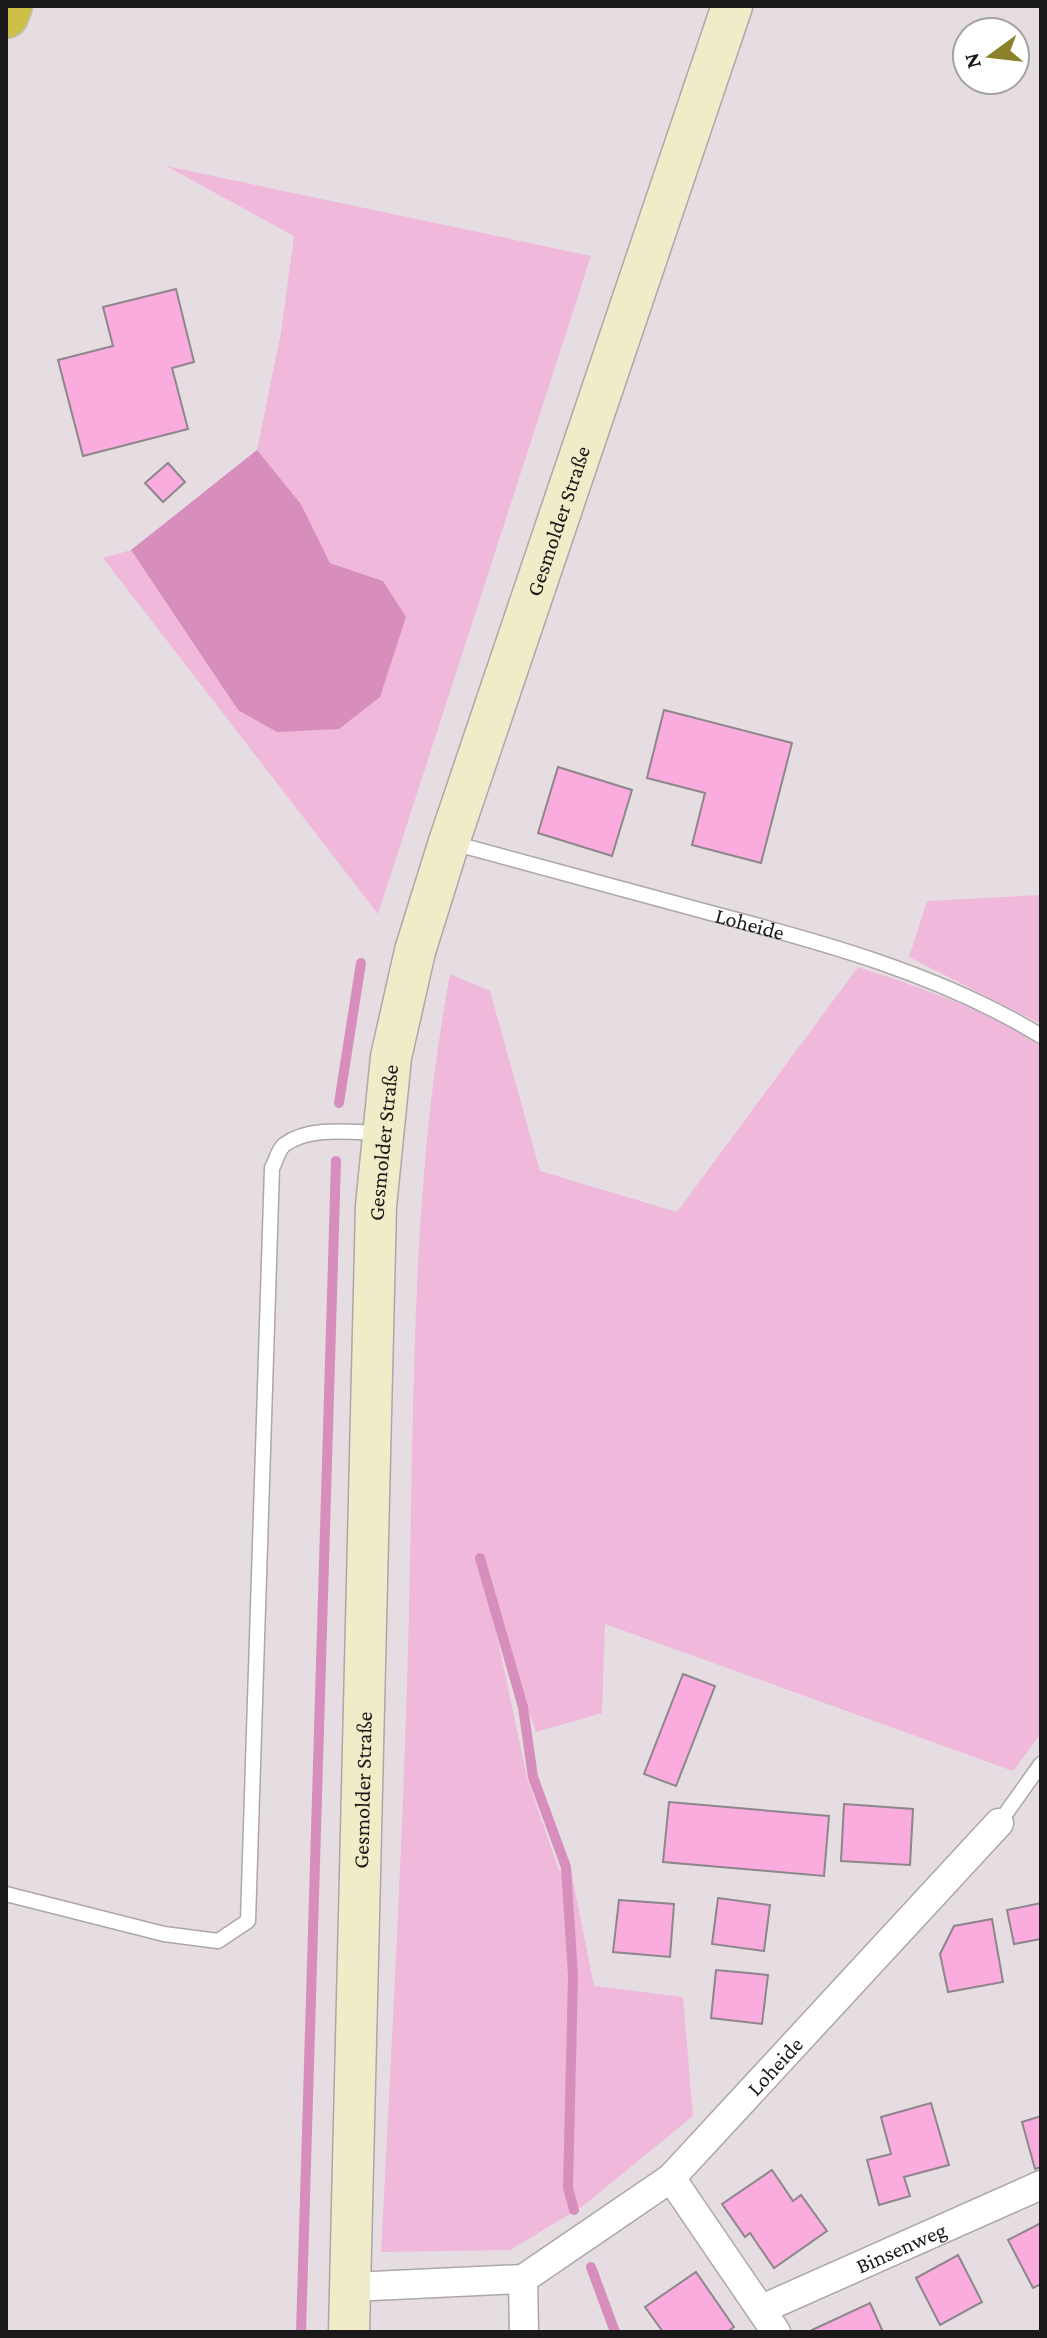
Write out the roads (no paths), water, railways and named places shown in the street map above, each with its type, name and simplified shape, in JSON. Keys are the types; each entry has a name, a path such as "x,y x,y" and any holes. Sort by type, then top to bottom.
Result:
{"highway":[{"path":"6,16 10,6"}],"street":[{"name":"Gesmolder Straße","path":"349,2332 376,1206 391,1057 449,842 732,6"},
{"name":"Loheide","path":"523,2279 671,2178 999,1823"},
{"name":"Binsenweg","path":"671,2178 769,2320 1041,2185"},
{"path":"351,2287 523,2279 524,2332"}],"lane":[{"name":"Loheide","path":"449,842 824,943 942,988 1012,1019 1041,1036"},
{"path":"6,1894 164,1934 218,1941 248,1921 272,1168 282,1147 295,1140 327,1132 384,1133"},
{"path":"999,1823 1041,1764"}],"waterway":[{"path":"339,1103 361,963"},
{"path":"301,2332 336,1161"},
{"path":"480,1558 523,1707 533,1777 566,1867 573,1976 568,2188 574,2210"},
{"path":"591,2267 615,2332"}]}
